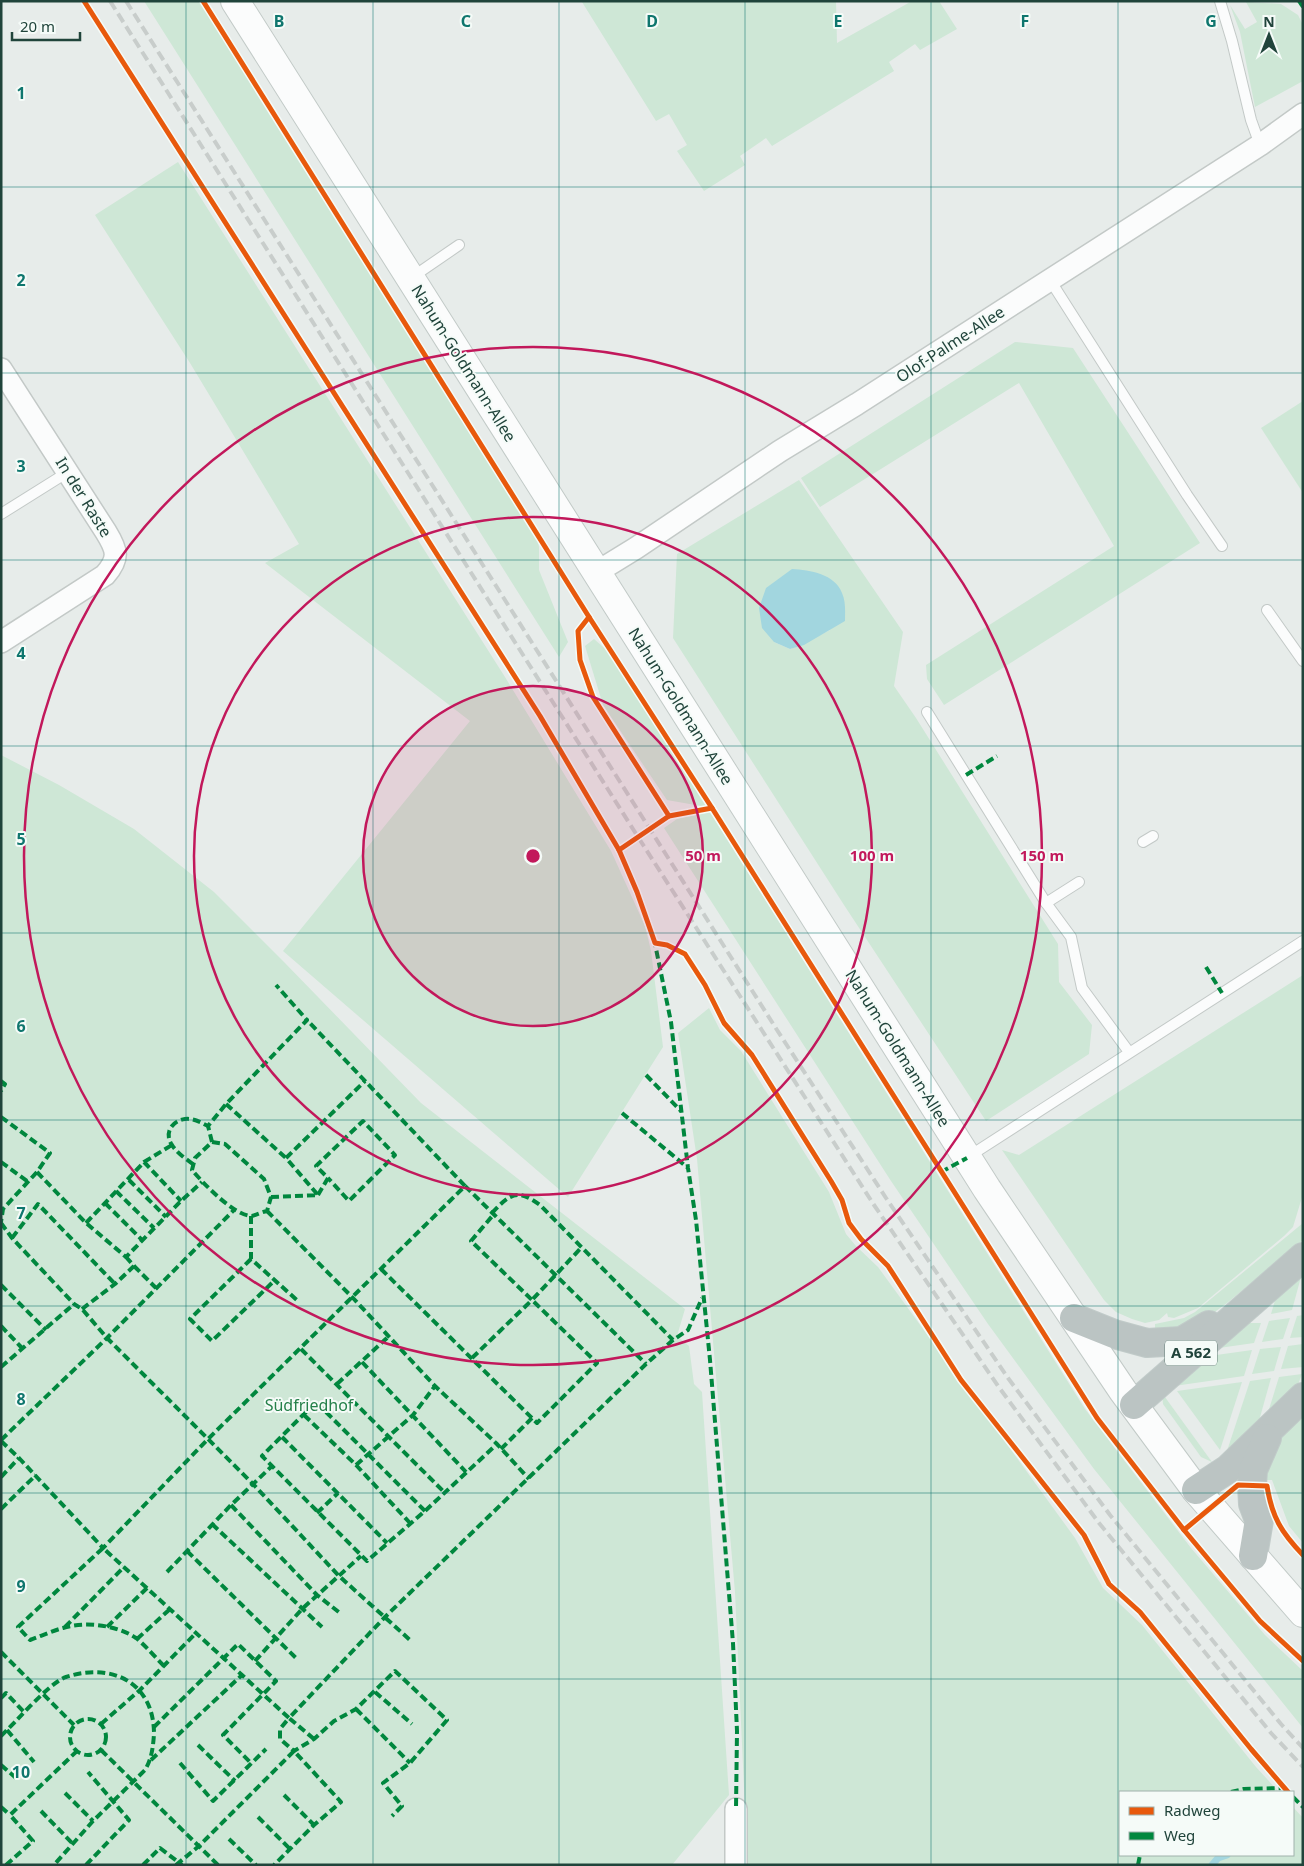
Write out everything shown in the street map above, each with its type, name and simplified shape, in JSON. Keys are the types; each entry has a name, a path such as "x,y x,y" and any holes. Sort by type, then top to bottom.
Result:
{"highway":[{"name":"A 562","path":"1134,1405 1303,1257"},
{"path":"1074,1318 1114,1334 1147,1343 1182,1341 1250,1302"},
{"path":"1196,1490 1228,1469 1303,1397"},
{"path":"1253,1556 1259,1520 1253,1504 1253,1470 1256,1459 1273,1426"}],"main road":[{"name":"Nahum-Goldmann-Allee","path":"235,1 967,1158 1134,1405 1196,1490 1303,1613"}],"street":[{"name":"Olof-Palme-Allee","path":"596,572 636,548 780,451 858,404 1260,145 1303,114"},
{"name":"In der Raste","path":"1,369 114,546 116,557 112,567 105,575 1,642"},
{"path":"736,1809 736,1865"}],"lane":[{"path":"1220,1 1230,32 1251,120 1260,145"},
{"path":"410,278 460,245"},
{"path":"1050,280 1187,495 1222,546"},
{"path":"1,514 68,472"},
{"path":"1267,610 1303,661"},
{"path":"927,712 1046,903 1071,937 1082,988 1129,1052"},
{"path":"1143,842 1153,836"},
{"path":"1046,903 1079,882"},
{"path":"967,1158 1303,941"}],"green space":[{"path":"144,1 201,1 537,536 539,570 568,642 559,657"},
{"path":"583,1 836,1 837,43 912,1 939,1 957,29 920,50 915,44 889,62 894,71 772,146 766,138 740,156 745,165 704,191 677,151 687,145 669,114 656,121"},
{"path":"1246,2 1281,4 1298,15 1303,25 1303,81 1255,107 1240,32 1230,5 1245,29 1257,22"},
{"path":"178,162 505,677 611,851 645,926 651,951 663,1047 568,1197 283,951 470,721 265,563 299,544 190,363 95,215"},
{"path":"1015,342 1073,348 1200,543 944,705 927,679 926,665 1114,546 1019,383 820,507 801,478"},
{"path":"1303,401 1303,493 1261,428"},
{"path":"799,480 903,632 894,686 1058,944 1059,982 1092,1025 1089,1054 986,1121 844,905 673,638 677,554","holes":["830,630 790,649 774,642"]},
{"path":"594,639 611,654 707,807 667,800 603,705 585,646"},
{"name":"Südfriedhof","path":"1,755 59,785 134,829 214,892 421,1103 685,1309 677,1336 689,1346 694,1384 702,1392 729,1795 672,1865 1,1865"},
{"path":"710,812 1085,1409 1191,1548 1265,1635 1303,1671 1303,1728 1094,1469 988,1324 891,1181 664,828 677,819"},
{"path":"1303,975 1303,1194 1293,1227 1198,1308 1174,1318 1168,1317 1167,1313 1159,1320 1145,1323 1116,1312 1104,1300 1002,1150 1019,1155"},
{"path":"709,1008 720,1030 741,1051 829,1192 846,1234 878,1267 1075,1538 1103,1588 1142,1625 1256,1767 1278,1791 1119,1791 1119,1856 1294,1856 1294,1808 1303,1818 1303,1865 744,1865 745,1809 735,1592 697,1159 678,1033"},
{"path":"1303,1223 1303,1240 1227,1303 1197,1325 1155,1335 1155,1324 1184,1318 1195,1312"},
{"path":"1301,1277 1292,1310 1271,1314 1276,1297"},
{"path":"1303,1315 1303,1337 1290,1338 1297,1316"},
{"path":"1290,1318 1283,1339 1262,1342 1269,1321"},
{"path":"1244,1323 1261,1323 1254,1343 1212,1349"},
{"path":"1303,1344 1303,1367 1281,1369 1288,1346"},
{"path":"1281,1347 1274,1371 1252,1374 1260,1349"},
{"path":"1252,1350 1244,1376 1174,1386 1202,1357"},
{"path":"1302,1374 1296,1390 1266,1419 1279,1377"},
{"path":"1271,1378 1257,1428 1225,1457 1250,1381"},
{"path":"1242,1382 1220,1450 1177,1391"},
{"path":"1162,1393 1212,1462 1201,1457 1163,1404"},
{"path":"1303,1411 1303,1543 1289,1526 1272,1480 1261,1480 1270,1447"}],"water":[{"path":"792,569 821,574 834,581 843,596 845,621 804,645 790,649 774,642 762,628 759,608 766,588"}],"waterway":[{"path":"1212,1865 1218,1858 1224,1856"}],"railway":[{"path":"110,1 638,837 874,1205 998,1386 1099,1523 1271,1733 1303,1767"},
{"path":"126,1 777,1030 886,1198 1008,1378 1110,1515 1281,1724 1303,1748"}],"marked path":[{"path":"1299,1 1303,7"},
{"path":"966,775 997,756"},
{"path":"654,939 671,1022 696,1220 710,1360 733,1643 737,1731 736,1809"},
{"path":"1206,967 1222,993"},
{"path":"212,1142 208,1126 226,1104 307,1020 276,985"},
{"path":"1,1441 103,1548 208,1439 465,1186 307,1020"},
{"path":"646,1075 681,1111"},
{"path":"1,1081 5,1084 1,1091"},
{"path":"271,1197 318,1195 286,1158 365,1081"},
{"path":"226,1104 286,1158"},
{"path":"622,1113 688,1168"},
{"path":"1,1117 50,1153 37,1172 3,1209 1,1222"},
{"path":"193,1164 172,1145 169,1137 170,1129 176,1122 185,1119 194,1120 208,1126"},
{"path":"318,1195 328,1178 316,1166 363,1121 395,1155 349,1201 328,1178"},
{"path":"212,1142 225,1144 264,1179 271,1197 267,1211 252,1216 237,1211 219,1198 192,1170 195,1158 212,1142"},
{"path":"144,1162 172,1145"},
{"path":"941,1172 967,1158"},
{"path":"1,1162 27,1181"},
{"path":"86,1223 144,1162 181,1201"},
{"path":"37,1172 86,1223 126,1257 202,1182"},
{"path":"129,1180 166,1217"},
{"path":"465,1186 646,1364"},
{"path":"116,1191 154,1228"},
{"path":"492,1213 504,1201 519,1195 525,1196 540,1205 673,1340"},
{"path":"105,1203 142,1240"},
{"path":"12,1238 38,1204 115,1284"},
{"path":"1,1440 107,1338 234,1210"},
{"path":"267,1211 353,1298 435,1386 497,1444 529,1479"},
{"path":"472,1358 532,1300 471,1241 494,1214"},
{"path":"251,1216 251,1259 298,1301"},
{"path":"1,1223 12,1238 74,1304 82,1309 107,1338 253,1484 339,1576 410,1640"},
{"path":"381,1269 537,1423 597,1363 532,1300 581,1248"},
{"path":"82,1309 115,1284 134,1266 126,1257"},
{"path":"251,1259 190,1319 212,1341 275,1280"},
{"path":"134,1266 156,1288"},
{"path":"1,1285 46,1330"},
{"path":"314,1739 289,1718 385,1617 646,1364 673,1340 688,1330 702,1298"},
{"path":"1,1367 74,1304"},
{"path":"1,1326 22,1348"},
{"path":"337,1384 388,1337"},
{"path":"301,1349 444,1492"},
{"path":"362,1362 466,1472"},
{"path":"356,1465 413,1415 435,1386"},
{"path":"425,1511 316,1402 262,1456 367,1561 425,1511 497,1444"},
{"path":"304,1415 356,1465 410,1523"},
{"path":"501,1449 532,1418"},
{"path":"282,1437 387,1543"},
{"path":"1,1477 19,1458"},
{"path":"167,1572 231,1505 271,1467"},
{"path":"1,1509 36,1475"},
{"path":"317,1513 338,1493"},
{"path":"231,1505 317,1595 340,1613"},
{"path":"212,1524 322,1627"},
{"path":"164,1666 136,1638 110,1627 101,1625 72,1626 30,1640 18,1627 103,1548 289,1718 280,1729 280,1739 294,1751 314,1739 334,1721 356,1709 395,1671 447,1720 410,1763 383,1783 402,1806 392,1816"},
{"path":"187,1551 296,1658"},
{"path":"255,1661 303,1608 361,1556"},
{"path":"65,1627 124,1567"},
{"path":"107,1627 147,1588"},
{"path":"137,1639 170,1609"},
{"path":"101,1724 140,1690 196,1633"},
{"path":"154,1727 238,1644 276,1681 223,1735 251,1763"},
{"path":"1,1652 74,1725"},
{"path":"1,1736 42,1694 59,1680 66,1677 99,1672 114,1675 127,1680 138,1689 147,1701 152,1716 154,1734 151,1757 145,1770 93,1821 54,1865"},
{"path":"151,1760 242,1675"},
{"path":"375,1692 412,1724"},
{"path":"1,1698 6,1693 24,1712"},
{"path":"356,1709 410,1763"},
{"path":"88,1719 95,1720 101,1724 105,1730 106,1737 105,1744 101,1750 95,1754 88,1755 81,1754 75,1750 71,1744 70,1737 71,1730 75,1724 81,1720 88,1719"},
{"path":"7,1730 34,1762"},
{"path":"198,1745 235,1781"},
{"path":"180,1763 213,1801 266,1749"},
{"path":"101,1750 218,1865"},
{"path":"6,1865 33,1841 10,1815 77,1751"},
{"path":"176,1865 199,1846 294,1751 341,1802 314,1825 274,1865"},
{"path":"1,1765 16,1778"},
{"path":"86,1865 129,1820 88,1772"},
{"path":"1235,1791 1284,1788"},
{"path":"65,1793 93,1821"},
{"path":"284,1795 314,1825"},
{"path":"1294,1798 1303,1807"},
{"path":"1,1807 10,1815"},
{"path":"41,1811 74,1845"},
{"path":"258,1817 291,1850"},
{"path":"229,1839 256,1865"},
{"path":"143,1865 160,1848 182,1865"},
{"path":"1138,1865 1140,1856"}],"cycle path":[{"path":"84,1 540,716 619,850 637,892 655,943 667,945 685,954 705,985 724,1023 752,1055 831,1181 842,1200 849,1223 861,1239 888,1266 961,1380 1084,1535 1109,1584 1140,1612 1287,1791"},
{"path":"203,1 589,617 712,808 1097,1418 1184,1530 1260,1621 1303,1661"},
{"path":"589,617 578,631 580,660 593,697 669,816"},
{"path":"619,850 669,816 712,808"},
{"path":"1184,1530 1238,1485 1267,1486 1272,1507 1279,1524 1303,1555"}]}
